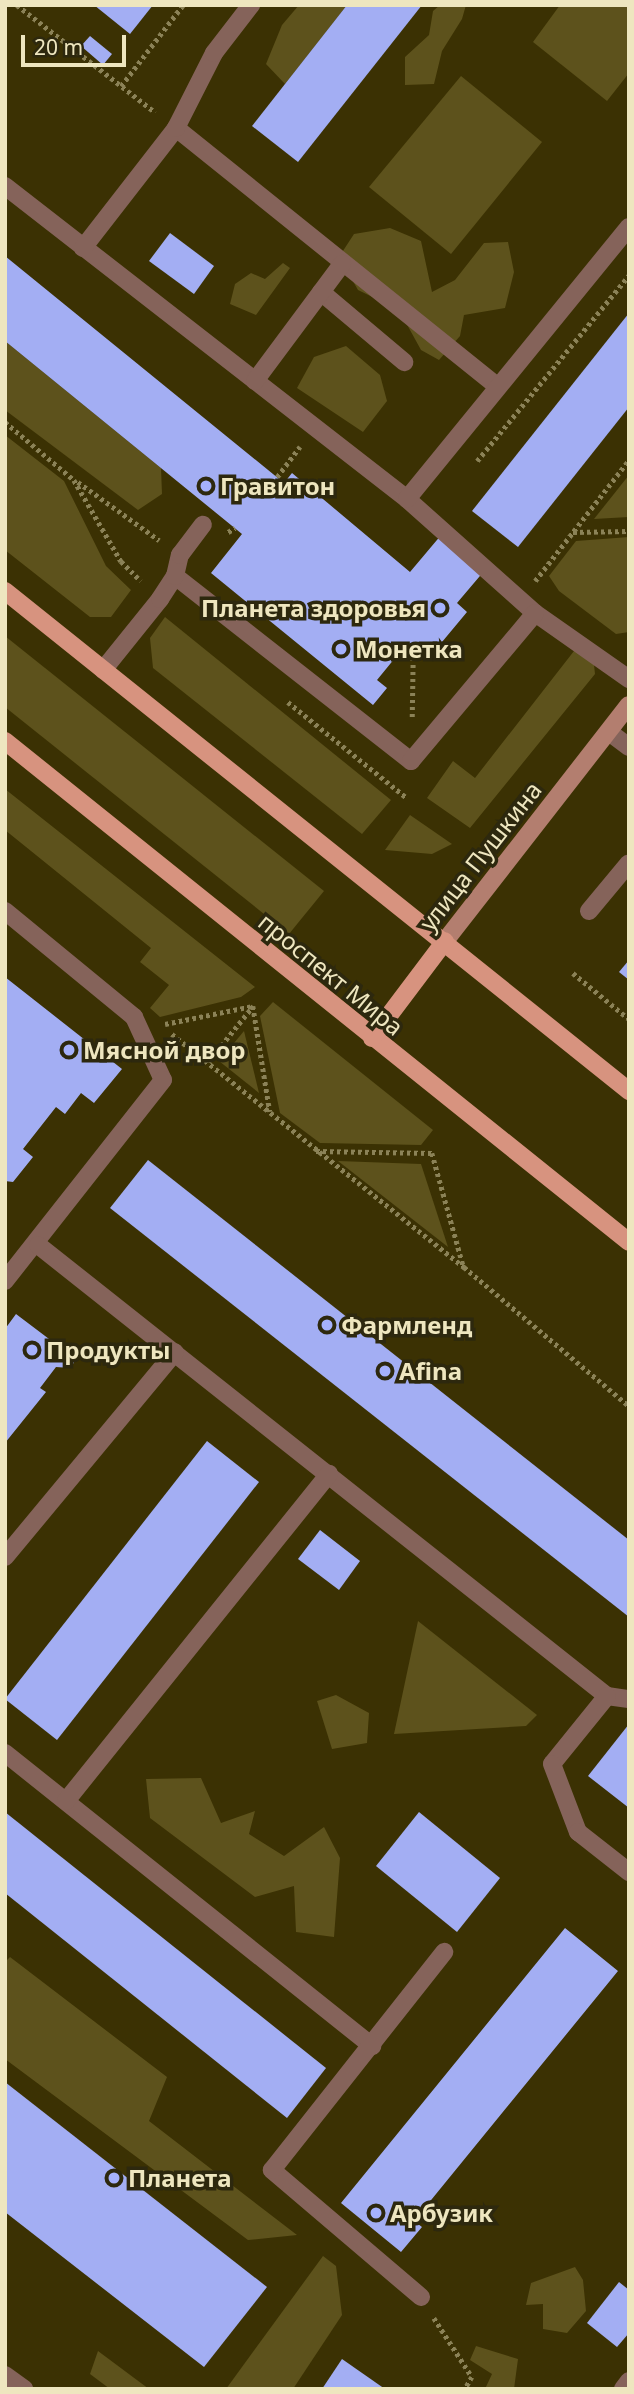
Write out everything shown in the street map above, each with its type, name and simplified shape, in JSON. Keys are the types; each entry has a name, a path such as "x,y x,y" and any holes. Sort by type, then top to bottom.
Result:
{"main road":[{"path":"5,591 629,1091"},
{"name":"проспект Мира","path":"5,741 629,1242"},
{"name":"улица Пушкина","path":"372,1038 445,941"}],"street":[{"name":"улица Пушкина","path":"445,941 629,705"}],"lane":[{"path":"83,248 176,128 214,53 251,5"},
{"path":"176,128 498,387"},
{"path":"5,186 407,499 536,613 629,679"},
{"path":"407,499 629,227"},
{"path":"255,381 342,264"},
{"path":"321,292 404,362"},
{"path":"103,670 175,576 180,555 203,525"},
{"path":"175,576 411,761 536,613"},
{"path":"610,732 629,747"},
{"path":"589,911 629,863"},
{"path":"5,911 134,1017 163,1080 38,1245 5,1282"},
{"path":"38,1245 607,1696 629,1699"},
{"path":"5,1557 175,1352"},
{"path":"66,1801 329,1474"},
{"path":"607,1696 552,1764 578,1832 629,1872"},
{"path":"5,1753 372,2046"},
{"path":"421,2297 272,2170 444,1952"},
{"path":"5,2375 24,2389"},
{"path":"623,2389 629,2381"}],"path":[{"path":"17,5 176,128"},
{"path":"121,86 183,5"},
{"path":"473,465 629,275"},
{"path":"277,477 315,430"},
{"path":"521,600 629,460"},
{"path":"74,480 180,555"},
{"path":"572,532 629,531"},
{"path":"573,973 629,1019"},
{"path":"161,1025 253,1006"},
{"path":"208,1062 253,1006"},
{"path":"253,1006 270,1113"},
{"path":"134,1017 161,1025 315,1151 464,1267 629,1406"},
{"path":"315,1151 432,1153 464,1267"},
{"path":"421,2297 472,2377 465,2389"}],"shaded area":[{"path":"299,5 347,5 285,84 266,64 282,25"},
{"path":"440,5 466,5 462,19 442,51 434,84 405,85 405,57 429,35 433,11"},
{"path":"560,5 629,5 629,73 607,101 533,42"},
{"path":"461,76 542,142 451,254 369,187"},
{"path":"390,228 421,241 432,292 455,280 484,243 508,242 514,272 505,308 464,315 460,336 439,360 421,350 399,310 358,290 339,257 354,234"},
{"path":"283,263 290,268 256,315 230,304 235,284 251,273 265,279"},
{"path":"5,341 161,468 162,494 138,510 5,410"},
{"path":"346,346 380,375 387,401 363,432 297,388 314,357"},
{"path":"5,435 64,481 106,566 131,590 111,617 90,617 5,550"},
{"path":"629,475 629,517 594,519"},
{"path":"629,537 629,632 616,634 559,591 549,576 576,541"},
{"path":"165,617 391,800 362,834 153,668 150,638"},
{"path":"5,636 324,891 289,934 5,707"},
{"path":"581,642 593,655 595,674 470,828 427,798 453,761 475,778"},
{"path":"5,789 255,987 241,997 160,1017 150,1008 169,985 140,962 151,948 5,830"},
{"path":"410,815 452,844 432,854 385,850"},
{"path":"273,1002 433,1130 421,1145 320,1143 280,1113 260,1016"},
{"path":"244,1031 259,1093 219,1061"},
{"path":"338,1161 421,1164 448,1247"},
{"path":"418,1621 537,1715 526,1726 394,1734"},
{"path":"336,1695 369,1713 367,1743 332,1749 317,1701"},
{"path":"201,1778 221,1823 255,1811 249,1834 284,1856 324,1827 340,1858 334,1937 296,1932 294,1886 255,1897 150,1818 146,1779"},
{"path":"10,1957 167,2077 149,2121 297,2235 248,2240 5,2059 5,1962"},
{"path":"323,2256 336,2266 342,2315 293,2389 226,2389"},
{"path":"575,2267 583,2280 586,2311 567,2333 543,2329 543,2304 526,2305 531,2283"},
{"path":"476,2346 518,2359 514,2389 485,2389 492,2374 470,2360"},
{"path":"98,2351 149,2389 110,2389 90,2374"}],"building":[{"path":"94,5 153,5 130,34"},
{"path":"347,5 422,5 298,162 252,126"},
{"path":"90,36 112,54 103,65 81,46"},
{"path":"170,233 214,266 194,294 149,261"},
{"path":"5,256 284,483 292,473 410,572 442,534 485,570 457,603 467,612 432,654 395,658 377,680 387,688 373,705 211,573 242,534 5,341"},
{"path":"629,313 629,407 518,547 472,511"},
{"path":"629,960 629,980 619,972"},
{"path":"5,977 122,1069 94,1103 81,1093 65,1114 56,1107 23,1149 33,1157 13,1182 5,1181"},
{"path":"148,1160 629,1540 629,1617 110,1208"},
{"path":"16,1314 57,1345 67,1344 75,1360 71,1368 56,1367 40,1388 46,1392 5,1443 5,1329"},
{"path":"207,1441 259,1482 57,1740 5,1699"},
{"path":"320,1530 360,1561 339,1590 298,1559"},
{"path":"629,1724 629,1808 588,1776"},
{"path":"5,1812 326,2068 287,2118 5,1893"},
{"path":"419,1812 500,1878 457,1932 376,1866"},
{"path":"565,1928 618,1971 414,2221 422,2227 401,2252 341,2203"},
{"path":"5,2082 267,2287 204,2367 5,2212"},
{"path":"619,2282 629,2290 629,2333 617,2347 587,2323"},
{"path":"342,2359 385,2389 322,2389"}],"place":[{"name":"Гравитон","path":"206,486"},
{"name":"Планета здоровья","path":"440,608"},
{"name":"Монетка","path":"341,649"},
{"name":"Мясной двор","path":"69,1050"},
{"name":"Фармленд","path":"327,1325"},
{"name":"Продукты","path":"32,1350"},
{"name":"Afina","path":"385,1371"},
{"name":"Планета","path":"114,2178"},
{"name":"Арбузик","path":"376,2213"}]}
